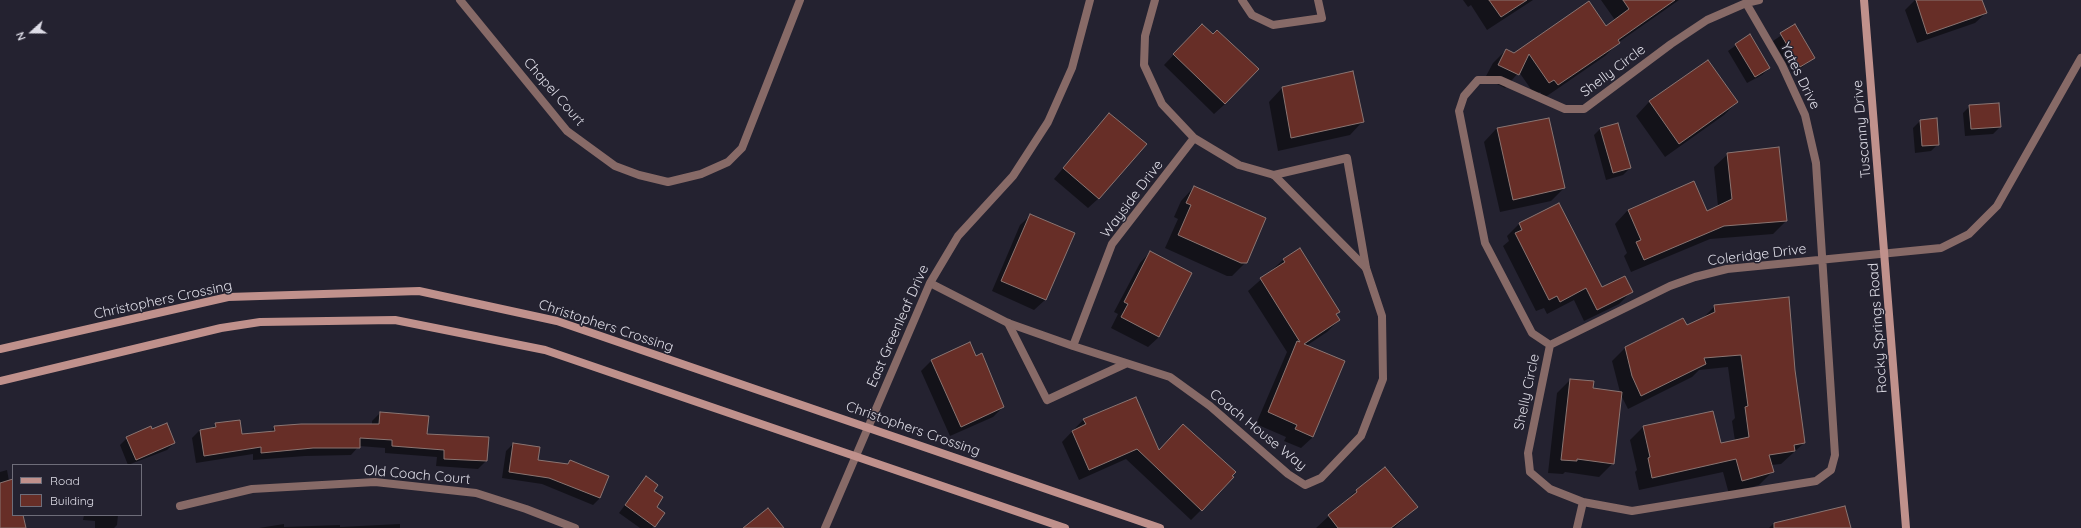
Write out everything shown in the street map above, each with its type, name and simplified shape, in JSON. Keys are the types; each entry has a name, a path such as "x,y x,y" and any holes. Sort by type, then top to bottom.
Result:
{"street":[{"name":"Chapel Court","path":"460,0 567,132 615,166 639,175 668,182 701,174 728,162 742,148 800,0"},
{"name":"East Greenleaf Drive","path":"825,528 930,283 958,236 1013,176 1048,122 1072,68 1090,0"},
{"path":"1155,0 1145,36 1144,65 1162,104 1194,138 1239,166 1274,175 1347,158 1366,268"},
{"path":"1242,0 1252,15 1273,25 1322,18 1318,0"},
{"name":"Shelly Circle","path":"1759,0 1746,3 1707,20 1671,44 1584,109 1565,109 1500,80 1478,80 1464,96 1459,111 1485,243 1532,332 1550,345 1528,453 1530,472 1550,489 1583,502 1632,511 1816,481 1831,470 1835,455 1824,261"},
{"name":"Tuscanny Drive","path":"1864,0 1885,255"},
{"name":"Yates Drive","path":"1746,3 1782,64 1805,114 1816,163 1824,261"},
{"name":"Rocky Springs Road","path":"1906,528 1885,255 1941,248 1969,234 1997,206 2081,58"},
{"name":"Wayside Drive","path":"1073,346 1112,244 1194,138"},
{"name":"Coach House Way","path":"930,283 1008,323 1125,364 1170,377 1210,406 1288,474 1305,484 1321,478 1361,436 1383,379 1382,316 1366,268 1274,175"},
{"name":"Coleridge Drive","path":"1550,345 1618,311 1695,277 1727,269 1885,255"},
{"name":"Christophers Crossing","path":"0,349 228,297 419,291 557,321 1160,528"},
{"path":"0,381 221,328 260,322 395,320 545,350 1065,528"},
{"path":"1008,323 1047,400 1125,364"},
{"name":"Old Coach Court","path":"180,506 252,489 375,482 476,494 526,509 576,528"},
{"path":"1576,528 1583,502"}],"building":[{"path":"1489,0 1527,0 1501,17"},
{"path":"1623,0 1675,0 1618,40 1620,43 1558,85 1554,80 1549,83 1529,54 1519,75 1498,65 1506,49 1514,53 1589,1 1606,26 1629,9"},
{"path":"1916,0 1982,0 1987,13 1927,34"},
{"path":"1202,24 1213,34 1217,30 1259,69 1225,104 1173,54"},
{"path":"1795,24 1815,58 1800,67 1780,33"},
{"path":"1750,34 1770,68 1755,77 1735,44"},
{"path":"1708,60 1738,102 1679,144 1649,101"},
{"path":"1353,71 1364,122 1291,138 1282,87"},
{"path":"1999,103 2001,127 1971,129 1969,105"},
{"path":"1109,113 1147,144 1099,199 1063,168"},
{"path":"1549,118 1565,188 1513,200 1497,128"},
{"path":"1937,118 1939,145 1922,146 1920,120"},
{"path":"1618,123 1631,168 1613,173 1600,128"},
{"path":"1779,147 1787,221 1724,226 1644,260 1636,242 1641,240 1628,210 1694,181 1707,211 1732,199 1727,153"},
{"path":"1194,186 1266,218 1247,263 1241,263 1178,235 1191,205 1186,203"},
{"path":"1559,203 1602,287 1625,276 1633,292 1597,310 1586,288 1560,302 1557,296 1549,300 1515,233 1522,230 1519,223"},
{"path":"1030,214 1075,233 1046,300 1001,281"},
{"path":"1300,248 1340,312 1336,314 1340,320 1304,344 1345,361 1313,437 1295,429 1297,425 1268,412 1297,341 1300,342 1260,278 1285,262 1283,259"},
{"path":"1150,251 1192,273 1159,337 1121,317 1128,304 1124,302"},
{"path":"1789,297 1795,370 1805,443 1794,445 1795,451 1769,455 1774,472 1742,481 1736,459 1652,478 1648,458 1650,457 1643,426 1713,411 1721,443 1749,437 1745,407 1748,406 1741,355 1704,358 1706,364 1641,396 1632,376 1625,347 1683,318 1687,325 1715,312 1714,305"},
{"path":"970,342 976,356 982,353 1004,407 961,427 931,360"},
{"path":"1570,379 1594,381 1593,388 1622,392 1614,464 1577,459 1577,461 1561,460"},
{"path":"1136,397 1159,450 1183,424 1236,472 1232,476 1234,477 1202,511 1137,449 1089,470 1072,431 1086,424 1083,419"},
{"path":"380,412 429,416 427,434 489,437 487,461 444,459 444,450 392,446 392,440 360,438 360,448 313,448 261,453 261,447 204,456 200,430 216,427 215,423 240,420 242,434 275,431 274,426 301,424 379,424"},
{"path":"167,423 175,443 136,460 126,437 151,426 152,429"},
{"path":"513,443 540,447 538,460 568,464 570,460 609,476 600,498 549,478 509,472"},
{"path":"1385,467 1418,507 1391,528 1338,528 1328,515"},
{"path":"646,476 658,485 654,491 663,497 657,507 665,513 655,527 625,505"},
{"path":"12,479 12,516 23,516 26,528 0,528 0,483"},
{"path":"1845,506 1851,528 1774,528 1774,523"},
{"path":"768,508 784,528 743,528"}]}
